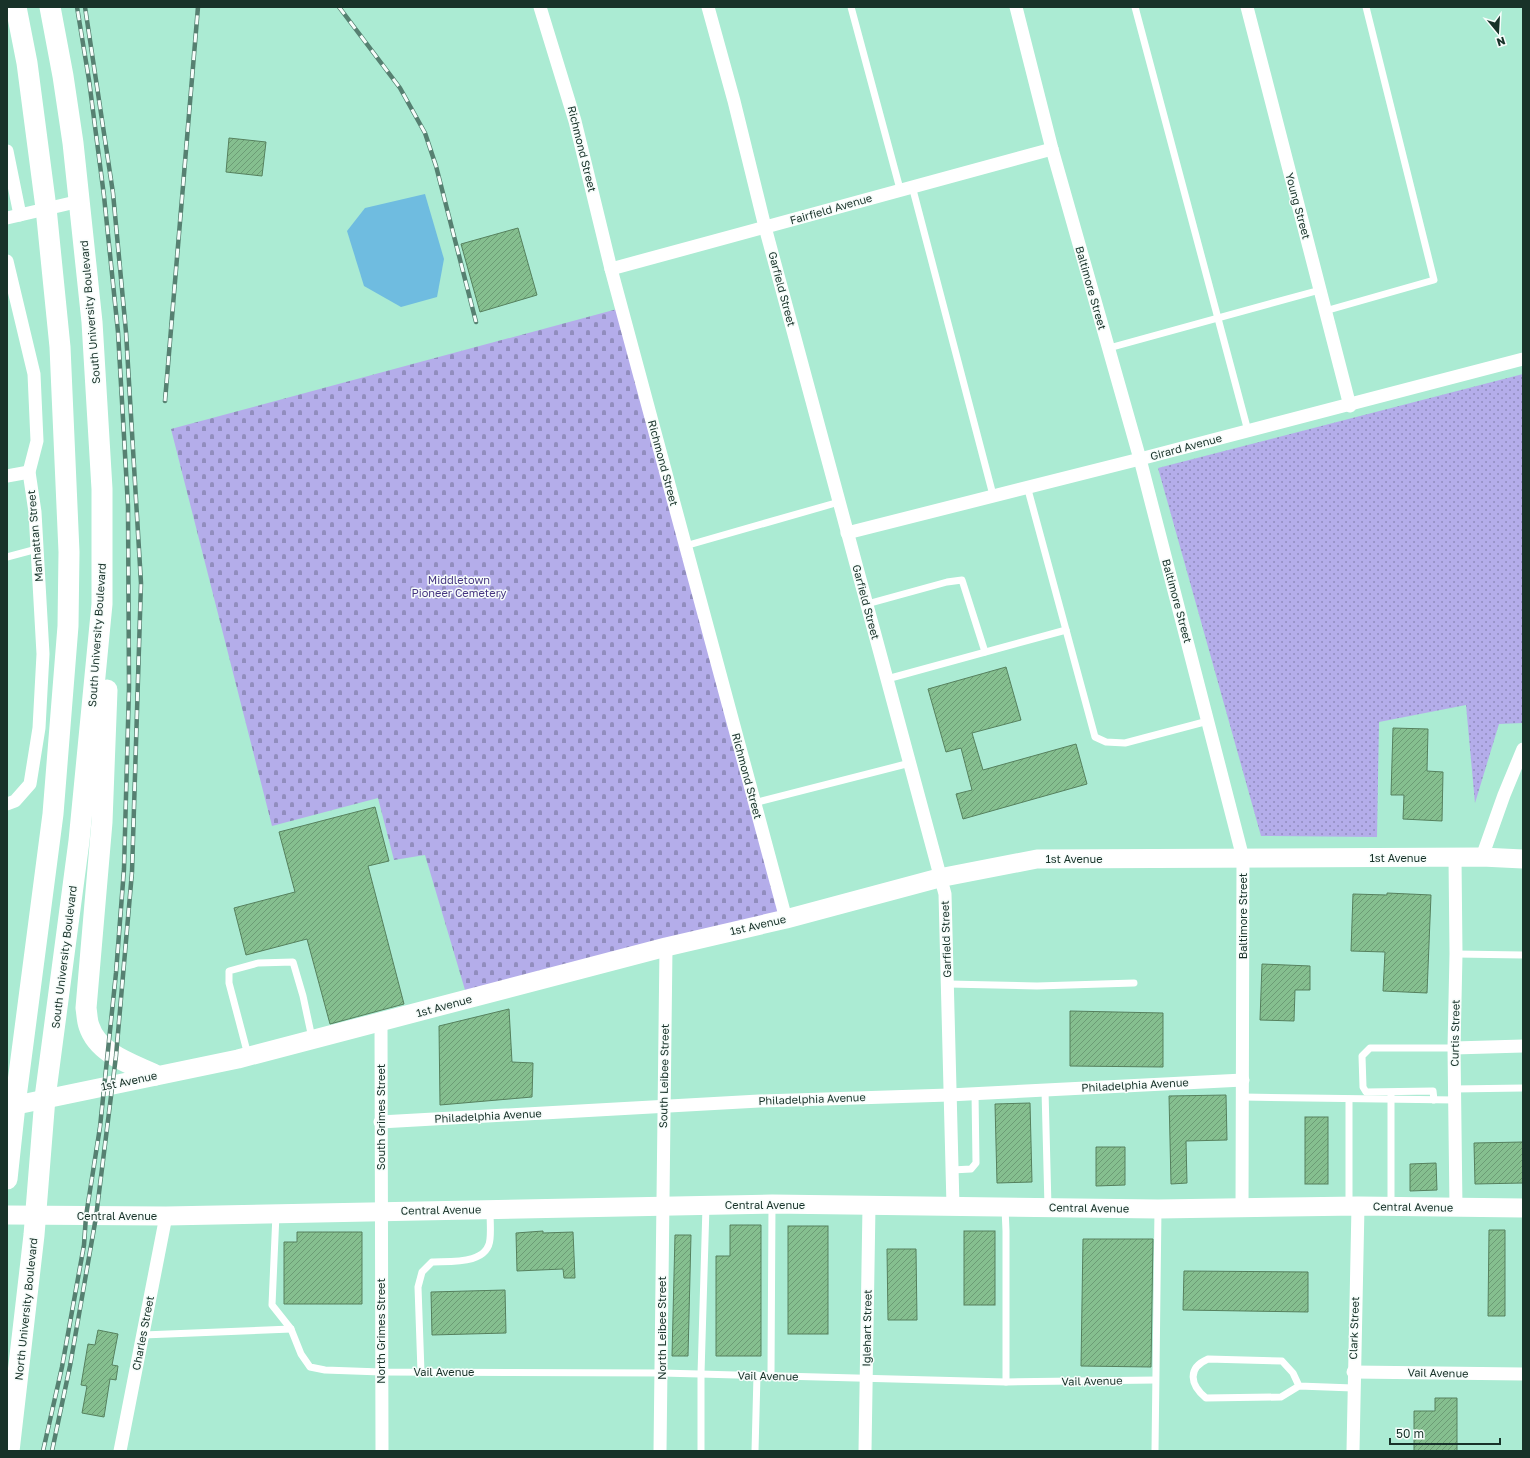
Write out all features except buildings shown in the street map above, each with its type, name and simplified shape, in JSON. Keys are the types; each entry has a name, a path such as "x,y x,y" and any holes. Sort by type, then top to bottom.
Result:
{"main road":[{"path":"7,1179 11,1106 53,814 68,626 69,552 60,347 46,208 27,63 16,7"},
{"name":"South University Boulevard","path":"35,1215 45,1098 79,841 102,604 100,436 80,201 63,76 50,7"},
{"path":"102,604 109,636 102,822 86,1008 89,1027 99,1044 108,1053 155,1075"},
{"name":"1st Avenue","path":"11,1106 249,1056 381,1023 666,947 786,919 940,878 1037,859 1523,859"},
{"name":"Central Avenue","path":"7,1215 166,1216 772,1204 1158,1209 1353,1206 1523,1208"},
{"name":"North University Boulevard","path":"9,1451 22,1348 35,1215"}],"street":[{"name":"Richmond Street","path":"540,7 575,121 611,269 786,919"},
{"name":"Garfield Street","path":"708,7 734,101 765,227 945,894 953,1206"},
{"name":"Baltimore Street","path":"1016,7 1052,149 1140,459 1243,858 1242,1208"},
{"name":"Young Street","path":"1247,7 1350,406"},
{"name":"Fairfield Avenue","path":"611,269 1052,149"},
{"path":"7,151 20,215"},
{"path":"7,218 80,201"},
{"name":"Manhattan Street","path":"7,261 34,374 37,441 29,472 35,512 43,654 39,728 30,784 16,801 7,804"},
{"name":"Girard Avenue","path":"847,533 1027,486 1350,406 1523,360"},
{"path":"7,476 29,472"},
{"path":"1482,858 1504,795 1523,749"},
{"name":"Curtis Street","path":"1455,858 1456,954 1454,1095 1456,1208"},
{"name":"South Leibee Street","path":"663,1206 666,947"},
{"name":"South Grimes Street","path":"381,1023 380,1122 382,1211"},
{"path":"1454,1048 1523,1046"},
{"name":"Philadelphia Avenue","path":"380,1122 758,1101 949,1095 1243,1080"},
{"name":"North Leibee Street","path":"660,1451 663,1206"},
{"name":"Iglehart Street","path":"865,1451 869,1206"},
{"name":"Clark Street","path":"1353,1206 1353,1451"},
{"name":"North Grimes Street","path":"382,1211 382,1451"},
{"name":"Charles Street","path":"120,1451 166,1216"},
{"name":"Vail Avenue","path":"1353,1372 1523,1374"}],"lane":[{"path":"852,7 906,188 993,495"},
{"path":"1135,7 1248,431"},
{"path":"1325,311 1434,280 1366,7"},
{"path":"1109,348 1320,290"},
{"path":"1027,486 1095,737 1106,742 1125,743 1208,721"},
{"path":"685,546 839,502"},
{"path":"7,557 37,549"},
{"path":"867,604 947,582 962,580 985,652"},
{"path":"887,679 1066,630"},
{"path":"754,803 910,763"},
{"path":"1456,954 1523,955"},
{"path":"249,1056 230,983 229,971 258,964 293,962 303,996 312,1040"},
{"path":"948,984 1037,986 1134,983"},
{"path":"1454,1048 1370,1048 1362,1056 1363,1087 1366,1092 1434,1100 1454,1095 1523,1088"},
{"path":"1045,1090 1048,1207"},
{"path":"952,1170 971,1169 976,1163 975,1093"},
{"path":"1243,1097 1349,1099 1391,1096"},
{"path":"1391,1096 1391,1206"},
{"path":"1349,1099 1353,1206"},
{"path":"771,1376 772,1204"},
{"path":"701,1451 701,1374 706,1205"},
{"path":"1004,1206 1006,1231 1006,1382"},
{"path":"421,1372 418,1287 422,1272 432,1262 472,1259 486,1251 490,1241 490,1209"},
{"path":"1155,1451 1158,1209"},
{"path":"276,1213 272,1305 291,1329"},
{"path":"143,1336 291,1329"},
{"name":"Vail Avenue","path":"291,1329 301,1354 310,1366 325,1370 381,1372 662,1373 1006,1382 1155,1380"},
{"path":"1299,1386 1293,1373 1282,1361 1208,1359 1199,1363 1194,1370 1194,1385 1198,1392 1206,1398 1281,1396 1299,1386 1353,1388"},
{"path":"755,1451 757,1375"}],"green space":[{"name":"Middletown Pioneer Cemetery","path":"621,308 786,919 468,1000 425,855 394,860 378,798 272,826 171,429"},
{"path":"1523,374 1523,723 1499,724 1475,803 1466,705 1379,722 1377,837 1261,836 1158,468"}],"water":[{"path":"425,194 444,259 437,297 401,307 364,286 347,231 365,208"}],"railway":[{"path":"43,1451 62,1367 84,1245 86,1216 100,1127 116,973 124,869 129,688 128,506 118,332 104,196 89,80 77,7"},
{"path":"52,1451 70,1366 96,1217 116,1056 132,872 141,583 126,332 113,193 85,7"},
{"path":"165,401 198,7"},
{"path":"339,7 400,88 425,133 436,166 476,322"}]}
